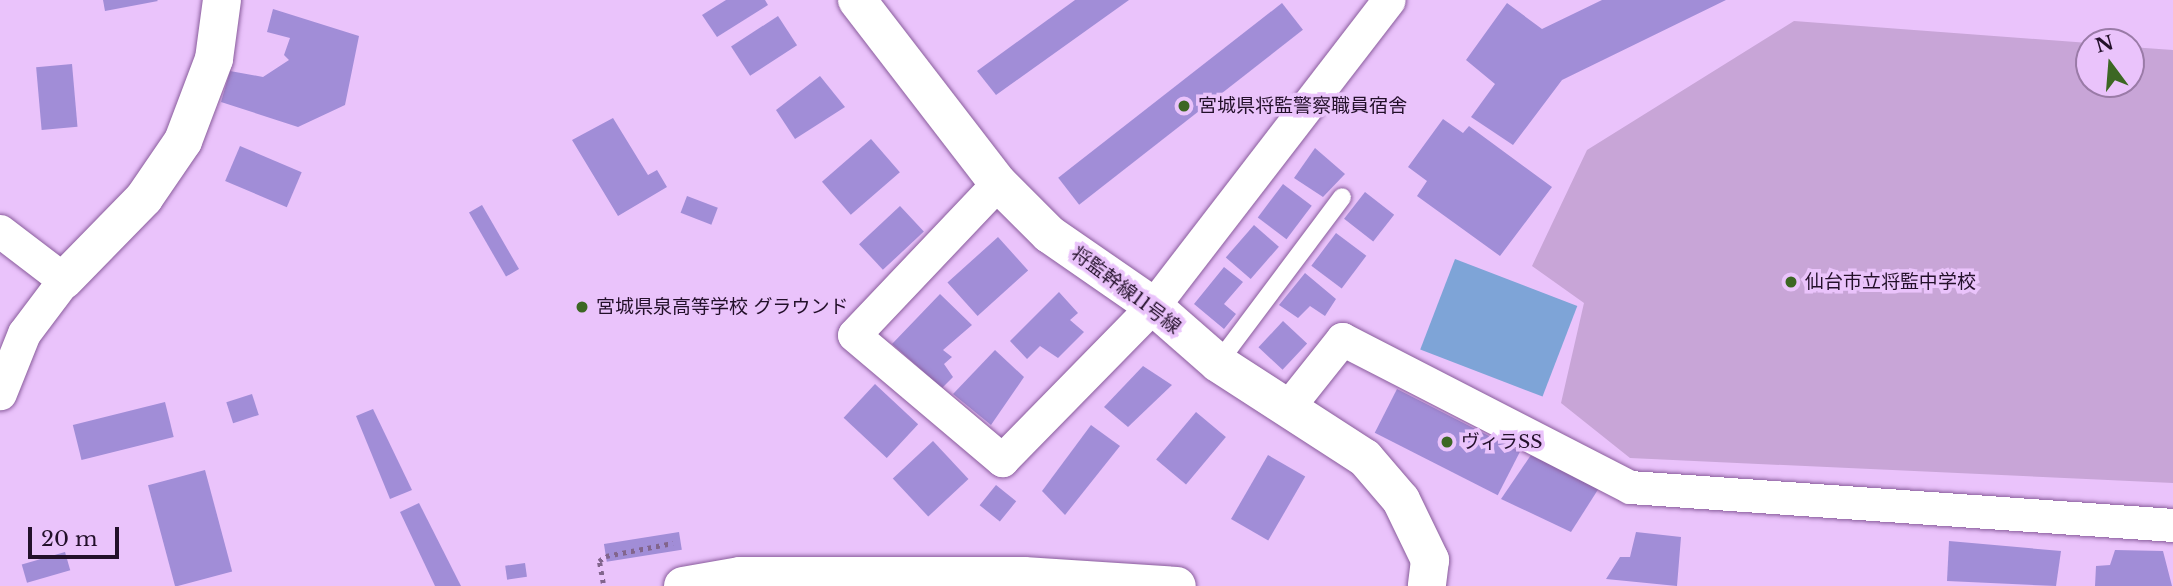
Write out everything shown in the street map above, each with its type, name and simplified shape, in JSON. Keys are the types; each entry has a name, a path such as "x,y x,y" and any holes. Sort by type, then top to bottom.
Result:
{"street":[{"path":"0,393 24,333 64,280 145,198 183,141 214,59 222,0"},
{"name":"将監幹線11号線","path":"857,0 998,183 1049,234 1153,306 1218,363 1365,458 1401,500 1430,560 1427,586"},
{"path":"998,183 854,335 1002,460 1153,306 1389,0"},
{"path":"0,232 64,280"},
{"path":"1288,407 1342,339 1630,487 2173,525"},
{"path":"683,586 740,576 929,576 1177,586"}],"lane":[{"path":"1218,363 1342,197"}],"path":[{"path":"603,583 598,561 606,556 673,543"}],"shaded area":[{"name":"仙台市立将監中学校","path":"1794,21 2075,42 2075,98 2145,98 2145,48 2173,50 2173,483 1630,458 1561,403 1584,303 1532,266 1587,150"}],"water":[{"path":"1455,259 1577,306 1543,397 1420,350"}],"building":[{"path":"103,0 157,0 158,1 105,11"},
{"path":"726,0 765,0 768,5 717,37 702,15"},
{"path":"1075,0 1129,0 996,95 977,71"},
{"path":"1602,0 1726,0 1562,80 1513,145 1471,117 1495,84 1466,60 1507,3 1542,29"},
{"name":"宮城県将監警察職員宿舎","path":"1282,3 1303,30 1079,205 1058,178"},
{"path":"273,9 359,36 345,105 298,127 221,102 230,71 263,77 289,60 284,55 290,38 267,32"},
{"path":"778,16 797,45 750,76 731,46"},
{"path":"72,64 77,127 42,130 36,67"},
{"path":"820,76 845,107 795,139 776,110"},
{"path":"613,118 648,175 657,170 667,187 618,216 572,140"},
{"path":"1443,119 1463,133 1469,126 1552,187 1500,256 1417,196 1427,181 1408,167"},
{"path":"871,139 900,172 851,215 822,182"},
{"path":"240,146 302,172 287,207 225,181"},
{"path":"1315,148 1345,174 1323,197 1294,178"},
{"path":"1283,184 1312,206 1286,239 1258,218"},
{"path":"1365,192 1394,215 1373,242 1344,219"},
{"path":"687,196 718,208 711,225 681,213"},
{"path":"482,205 519,269 506,277 469,212"},
{"path":"900,206 924,232 883,270 859,244"},
{"path":"1254,225 1279,247 1251,279 1226,257"},
{"path":"1336,233 1366,256 1342,289 1311,266"},
{"path":"998,237 1028,270 978,316 947,283"},
{"path":"1224,267 1243,282 1224,304 1236,314 1224,329 1194,304"},
{"path":"1305,273 1336,299 1325,316 1310,306 1298,318 1279,305"},
{"path":"1059,292 1078,313 1070,320 1084,332 1058,358 1040,346 1027,359 1010,341"},
{"path":"940,294 972,325 943,350 952,357 944,364 953,377 942,388 892,344"},
{"path":"1283,321 1307,344 1283,370 1258,347"},
{"path":"995,350 1024,377 991,425 953,394"},
{"path":"1143,366 1172,385 1128,427 1104,407"},
{"path":"875,384 918,424 887,458 844,418"},
{"name":"ヴィラSS","path":"1397,389 1520,452 1498,495 1375,433"},
{"path":"252,394 259,415 233,423 226,402"},
{"path":"165,402 174,437 82,460 73,425"},
{"path":"373,409 412,490 390,499 356,416"},
{"path":"1196,412 1226,437 1186,485 1156,459"},
{"path":"1091,425 1120,446 1065,515 1042,491"},
{"path":"933,441 968,479 928,517 893,479"},
{"path":"1268,455 1305,476 1268,541 1231,519"},
{"path":"1531,455 1599,488 1571,532 1501,499"},
{"path":"205,470 232,571 175,586 148,485"},
{"path":"996,485 1016,501 1000,522 980,505"},
{"path":"419,503 461,586 435,586 400,512"},
{"path":"679,532 682,550 607,562 604,544"},
{"path":"1636,532 1681,537 1677,586 1606,579 1620,557 1630,557"},
{"path":"1949,541 2061,551 2056,586 1947,581"},
{"path":"2115,550 2163,551 2172,586 2095,586 2096,566 2110,565"},
{"path":"65,552 70,570 27,583 22,564"},
{"path":"525,563 527,577 507,580 505,566"}],"place":[{"name":"宮城県将監警察職員宿舎","path":"1184,106"},
{"name":"仙台市立将監中学校","path":"1791,282"},
{"name":"宮城県泉高等学校 グラウンド","path":"582,307"},
{"name":"ヴィラSS","path":"1447,442"}]}
